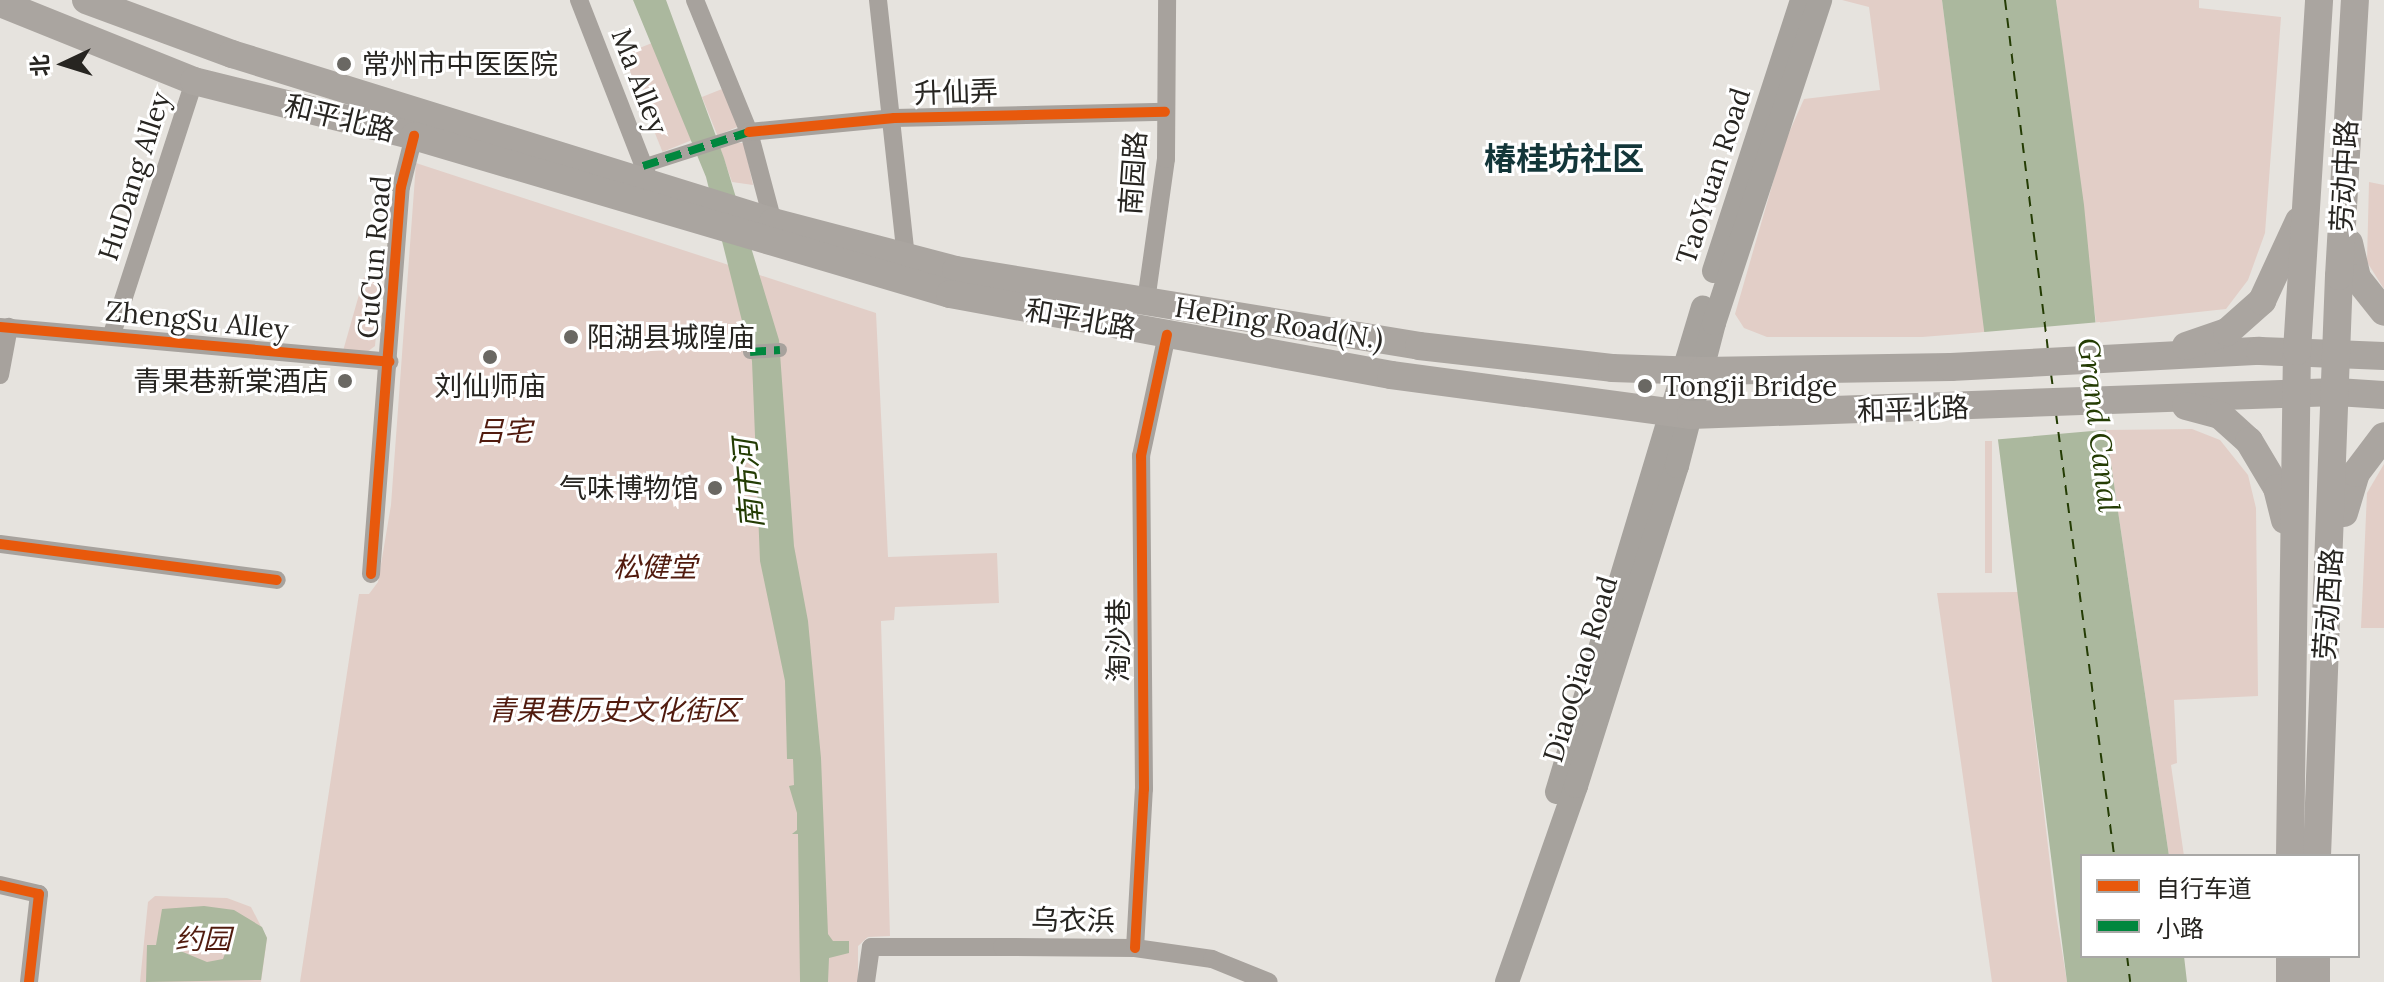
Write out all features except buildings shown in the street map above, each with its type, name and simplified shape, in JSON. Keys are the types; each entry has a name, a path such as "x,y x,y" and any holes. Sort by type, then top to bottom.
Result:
{"main road":[{"name":"和平北路","path":"86,0 232,54 647,174"},
{"name":"TaoYuan Road","path":"1692,371 1802,0"},
{"name":"TaoYuan Road","path":"1692,371 1820,0"},
{"name":"劳动西路","path":"2290,854 2297,351 2319,0"},
{"name":"劳动中路","path":"2337,351 2355,0"},
{"name":"和平北路","path":"0,3 194,81 414,136 661,210 710,213"},
{"name":"HePing Road(N.)","path":"647,174 710,213 761,225 906,257 1419,346 1692,371 1951,367"},
{"path":"2152,357 2227,332 2262,301 2306,205"},
{"path":"2342,213 2357,278 2384,312"},
{"name":"和平北路","path":"761,225 950,294 1391,375 1679,414 1956,407 2296,393 2384,395"},
{"name":"和平北路","path":"1951,367 2297,351 2384,356"},
{"name":"劳动西路","path":"2317,854 2337,351"},
{"name":"DiaoQiao Road","path":"1490,982 1561,781 1692,371"},
{"path":"2158,398 2220,415 2249,441 2277,488 2292,551"},
{"name":"DiaoQiao Road","path":"1507,982 1576,786 1679,414"},
{"path":"2331,556 2356,473 2384,436"},
{"path":"2290,958 2290,982"},
{"path":"2316,958 2316,982"}],"street":[{"name":"Ma Alley","path":"579,0 661,210"},
{"path":"695,0 742,134 761,225"},
{"path":"878,0 894,118 906,257"},
{"name":"南园路","path":"1146,301 1166,159 1167,0"},
{"name":"HuDang Alley","path":"112,334 194,81"},
{"name":"升仙弄","path":"742,134 894,118 1165,112"},
{"path":"647,174 683,153 742,134"},
{"name":"GuCun Road","path":"371,574 401,187 414,136"},
{"path":"0,375 4,327"},
{"name":"ZhengSu Alley","path":"4,327 112,334 389,362"},
{"name":"淘沙巷","path":"1135,948 1144,789 1141,456 1145,419 1167,335"},
{"path":"750,352 780,350"},
{"path":"0,544 277,580"},
{"path":"0,885 39,894 29,982"},
{"name":"乌衣浜","path":"866,982 871,947 1135,948 1212,959 1269,982"}],"green space":[{"path":"1842,0 1942,0 1985,332 1922,337 1767,337 1744,328 1735,314 1784,144 1804,99 1880,90 1869,7"},
{"path":"2056,0 2199,0 2199,8 2281,17 2265,233 2248,280 2226,309 2096,323"},
{"path":"652,43 691,140 663,152 623,55"},
{"path":"727,87 742,125 717,135 702,97"},
{"path":"744,143 753,185 732,182 720,148"},
{"name":"青果巷历史文化街区","path":"416,163 876,313 888,557 997,553 999,603 895,607 894,620 881,621 890,936 868,937 858,946 858,982 300,982 359,594 369,594 378,582 391,505"},
{"path":"2369,182 2384,185 2384,289 2367,262"},
{"path":"364,277 381,279 375,346 367,352 343,351"},
{"path":"2192,429 2220,440 2248,475 2256,508 2258,696 2174,700 2177,763 2171,765 2184,854 2169,854 2106,430"},
{"path":"1985,441 1992,441 1992,573 1985,573"},
{"path":"2384,464 2384,628 2361,628 2367,493"},
{"path":"2018,592 2056,914 2067,982 1992,982 1937,593"},
{"name":"约园","path":"155,896 227,898 251,907 267,938 261,982 140,982 148,902"}],"water":[{"path":"633,0 666,0 724,158 779,340 794,546 808,621 821,758 828,934 833,941 849,941 849,953 829,958 828,982 800,982 798,834 792,834 797,830 797,813 789,786 794,785 793,759 787,759 785,681 760,561 752,361 706,177"},
{"name":"Grand Canal","path":"1942,0 2056,0 2084,205 2106,430 2169,854 2080,854 2080,958 2184,958 2187,982 2067,982"},
{"name":"约园","path":"204,906 234,910 262,927 267,938 261,980 146,982 147,945 156,945 162,909","holes":["220,925 226,927 228,945 223,959 207,962 178,950 181,936"]}],"pier":[{"path":"2100,322 2109,430 1991,440 1981,332"}],"ferry route":[{"path":"2005,0 2048,348"},
{"path":"2051,374 2053,388"},
{"path":"2056,414 2114,854"},
{"path":"2127,958 2130,982"}],"marked path":[{"path":"643,166 749,132"},
{"path":"750,352 780,350"}],"cycle path":[{"path":"749,132 894,118 1165,112"},
{"path":"371,574 401,187 414,136"},
{"path":"0,327 389,362"},
{"path":"1135,948 1144,789 1141,456 1167,335"},
{"path":"0,544 277,580"},
{"path":"0,885 39,894 29,982"}],"place":[{"name":"常州市中医医院","path":"344,64"},
{"name":"阳湖县城隍庙","path":"571,337"},
{"name":"刘仙师庙","path":"490,357"},
{"name":"青果巷新棠酒店","path":"345,381"},
{"name":"Tongji Bridge","path":"1645,386"},
{"name":"气味博物馆","path":"715,488"}],"district":[{"name":"椿桂坊社区","path":"1564,159"}],"park label":[{"name":"吕宅","path":"504,431"},
{"name":"松健堂","path":"655,567"}],"water label":[{"name":"南市河","path":"748,484"}]}
